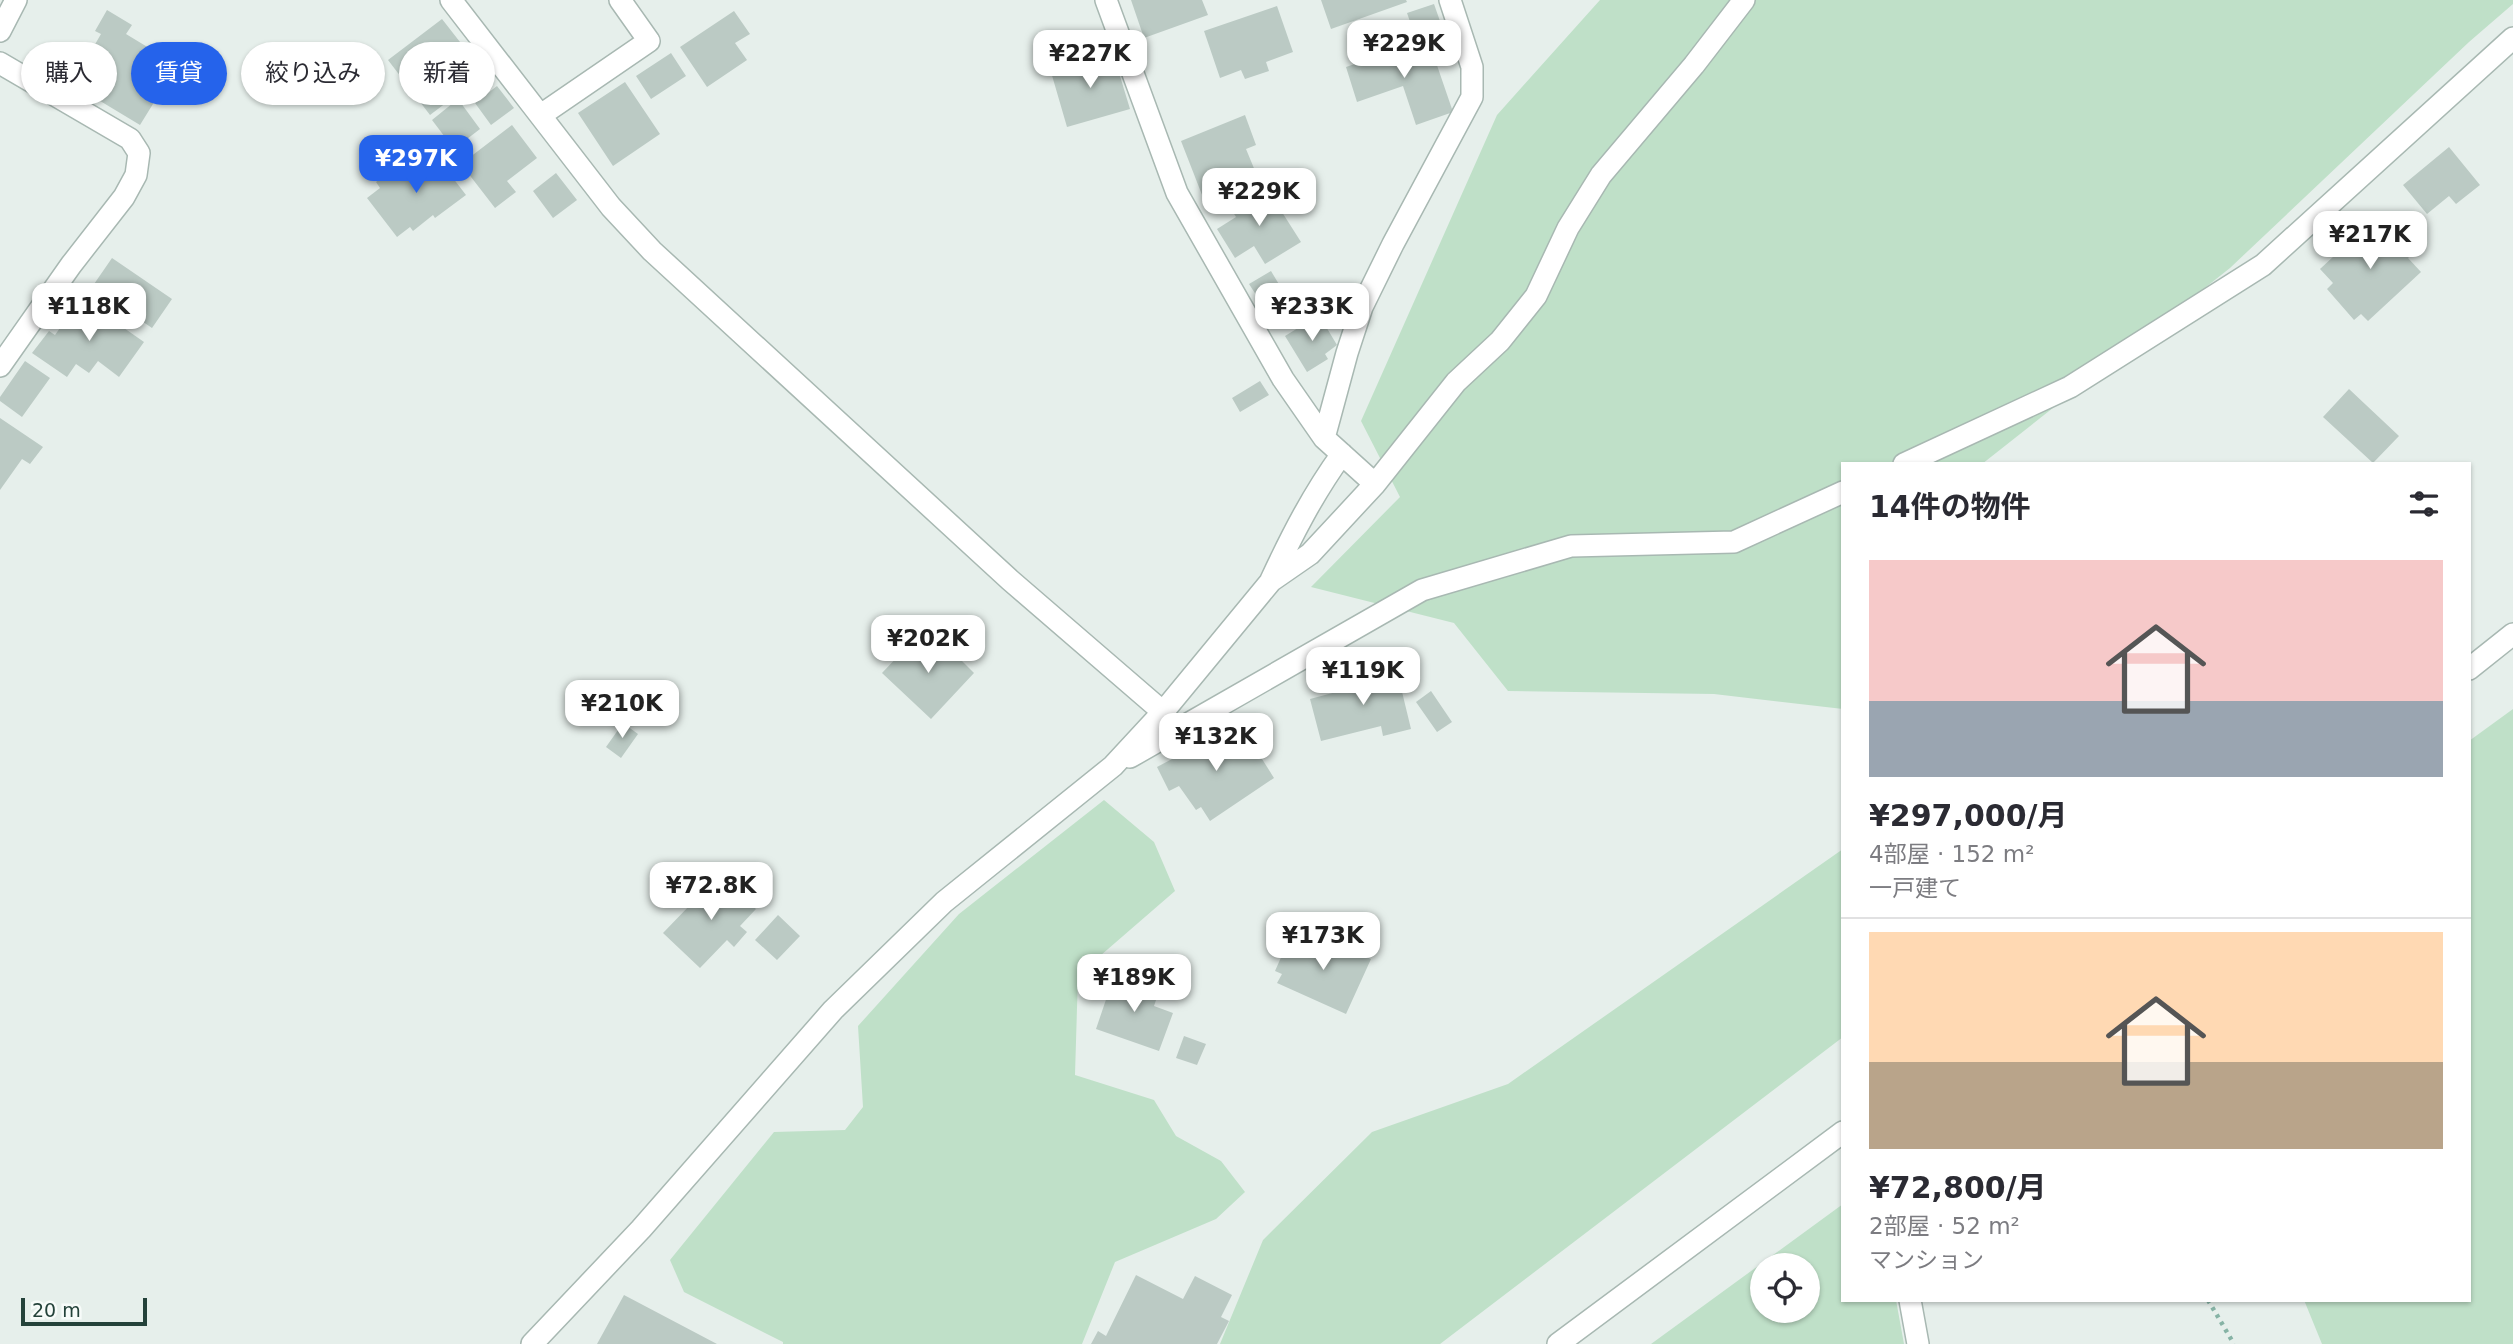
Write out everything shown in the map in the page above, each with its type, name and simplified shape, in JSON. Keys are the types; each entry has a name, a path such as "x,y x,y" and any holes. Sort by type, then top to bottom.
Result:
{"street":[{"path":"0,31 16,0"},
{"path":"451,0 611,207 652,251 1010,580 1163,712"},
{"path":"541,115 649,41 620,0"},
{"path":"1106,0 1177,193 1283,379 1324,438 1375,484"},
{"path":"1324,438 1362,307 1472,97 1472,67 1450,0"},
{"path":"532,1344 641,1229 833,1010 944,902 1113,766 1163,712 1271,582 1310,554 1375,484 1456,382 1500,341 1536,296 1568,228 1601,175 1694,65 1744,0"},
{"path":"1908,462 2070,387 2263,265 2513,38"},
{"path":"0,63 130,139 139,153 136,175 124,197 71,265 0,366"},
{"path":"1271,582 1294,528 1342,454"},
{"path":"1113,766 1422,590 1570,546 1734,542 1841,493"},
{"path":"2471,667 2513,634"},
{"path":"1558,1344 1841,1133"},
{"path":"1910,1302 1918,1344"}],"path":[{"path":"2209,1302 2234,1344"}],"green space":[{"path":"1600,0 2513,0 2513,4 2469,42 2230,268 1985,462 1841,462 1841,709 1714,694 1508,691 1454,623 1311,587 1400,497 1361,421 1497,115"},
{"path":"2513,709 2513,1344 2322,1344 2305,1302 2471,1302 2471,740"},
{"path":"1104,800 1154,842 1175,891 1078,975 1075,1075 1154,1100 1176,1136 1221,1161 1245,1192 1216,1219 1115,1262 1082,1344 783,1344 684,1292 670,1260 774,1132 845,1130 863,1107 858,1026 959,914"},
{"path":"1841,850 1841,1039 1440,1344 1220,1344 1263,1240 1372,1132 1508,1084"},
{"path":"1841,1205 1841,1302 1896,1302 1904,1344 1651,1344 1750,1272 1750,1323 1820,1323 1820,1253 1776,1253"}],"building":[{"path":"1131,0 1202,0 1208,15 1144,38"},
{"path":"1321,0 1406,0 1407,2 1331,29"},
{"path":"1434,4 1441,24 1414,33 1407,13"},
{"path":"1277,6 1293,52 1266,62 1269,71 1245,79 1241,70 1220,78 1204,31"},
{"path":"107,10 132,25 126,34 139,42 131,42 131,105 152,105 140,125 107,105 117,105 117,42 96,42 101,34 95,31"},
{"path":"734,11 750,34 735,43 747,60 707,87 680,47"},
{"path":"442,19 460,42 412,42"},
{"path":"1428,39 1453,112 1416,125 1403,86 1357,102 1346,67"},
{"path":"399,52 399,74 388,60"},
{"path":"671,53 686,76 651,99 636,76"},
{"path":"1113,53 1130,109 1067,127 1051,72"},
{"path":"625,82 660,134 613,166 578,113"},
{"path":"497,86 514,108 491,125 476,105 495,105"},
{"path":"422,105 443,105 430,115"},
{"path":"451,105 462,105 480,129 454,149 432,120"},
{"path":"1245,115 1256,145 1246,149 1258,178 1204,200 1181,141"},
{"path":"512,125 537,158 507,181 516,192 495,208 461,164"},
{"path":"2449,147 2480,185 2456,204 2449,196 2427,214 2403,185"},
{"path":"428,152 433,158 436,156 466,195 435,218 433,215 413,231 410,227 397,237 367,198 380,188 376,182 391,171 395,177"},
{"path":"556,173 577,200 553,218 533,191"},
{"path":"1266,187 1301,242 1265,264 1254,246 1235,258 1217,229 1236,217 1231,209"},
{"path":"2373,220 2388,236 2395,230 2414,252 2408,258 2421,272 2368,321 2361,314 2354,320 2327,289 2333,283 2320,269"},
{"path":"112,258 172,299 152,328 92,287"},
{"path":"1271,271 1283,291 1262,304 1249,284"},
{"path":"81,298 144,342 119,377 98,361 89,373 76,364 67,377 32,353 49,331 55,335"},
{"path":"1319,315 1337,345 1325,354 1328,359 1307,372 1285,336"},
{"path":"25,361 50,378 22,417 0,401 0,397"},
{"path":"1260,381 1269,395 1240,412 1232,398"},
{"path":"2349,389 2399,436 2372,462 2323,417"},
{"path":"0,418 43,447 30,464 22,459 0,490"},
{"path":"921,632 944,655 950,649 974,673 931,719 882,673"},
{"path":"1375,671 1376,676 1397,671 1411,729 1383,736 1381,726 1321,741 1310,699 1351,688 1348,677"},
{"path":"1431,691 1452,722 1437,732 1416,702"},
{"path":"623,723 638,734 621,758 606,747"},
{"path":"1234,726 1246,750 1243,752 1246,758 1257,751 1274,778 1210,821 1201,807 1196,810 1179,786 1169,791 1157,767"},
{"path":"719,875 756,909 740,926 747,932 734,947 727,940 700,968 663,933"},
{"path":"778,915 800,936 777,960 755,940"},
{"path":"1319,936 1371,959 1346,1014 1277,983 1282,974 1275,971 1283,953 1290,956 1299,937 1315,944"},
{"path":"1114,976 1159,991 1154,1006 1173,1013 1159,1051 1096,1029"},
{"path":"1184,1036 1206,1044 1197,1065 1176,1058"},
{"path":"1136,1275 1183,1299 1195,1276 1232,1295 1221,1317 1229,1321 1217,1344 1091,1344 1098,1331 1106,1336"},
{"path":"624,1295 717,1344 597,1344"}]}
